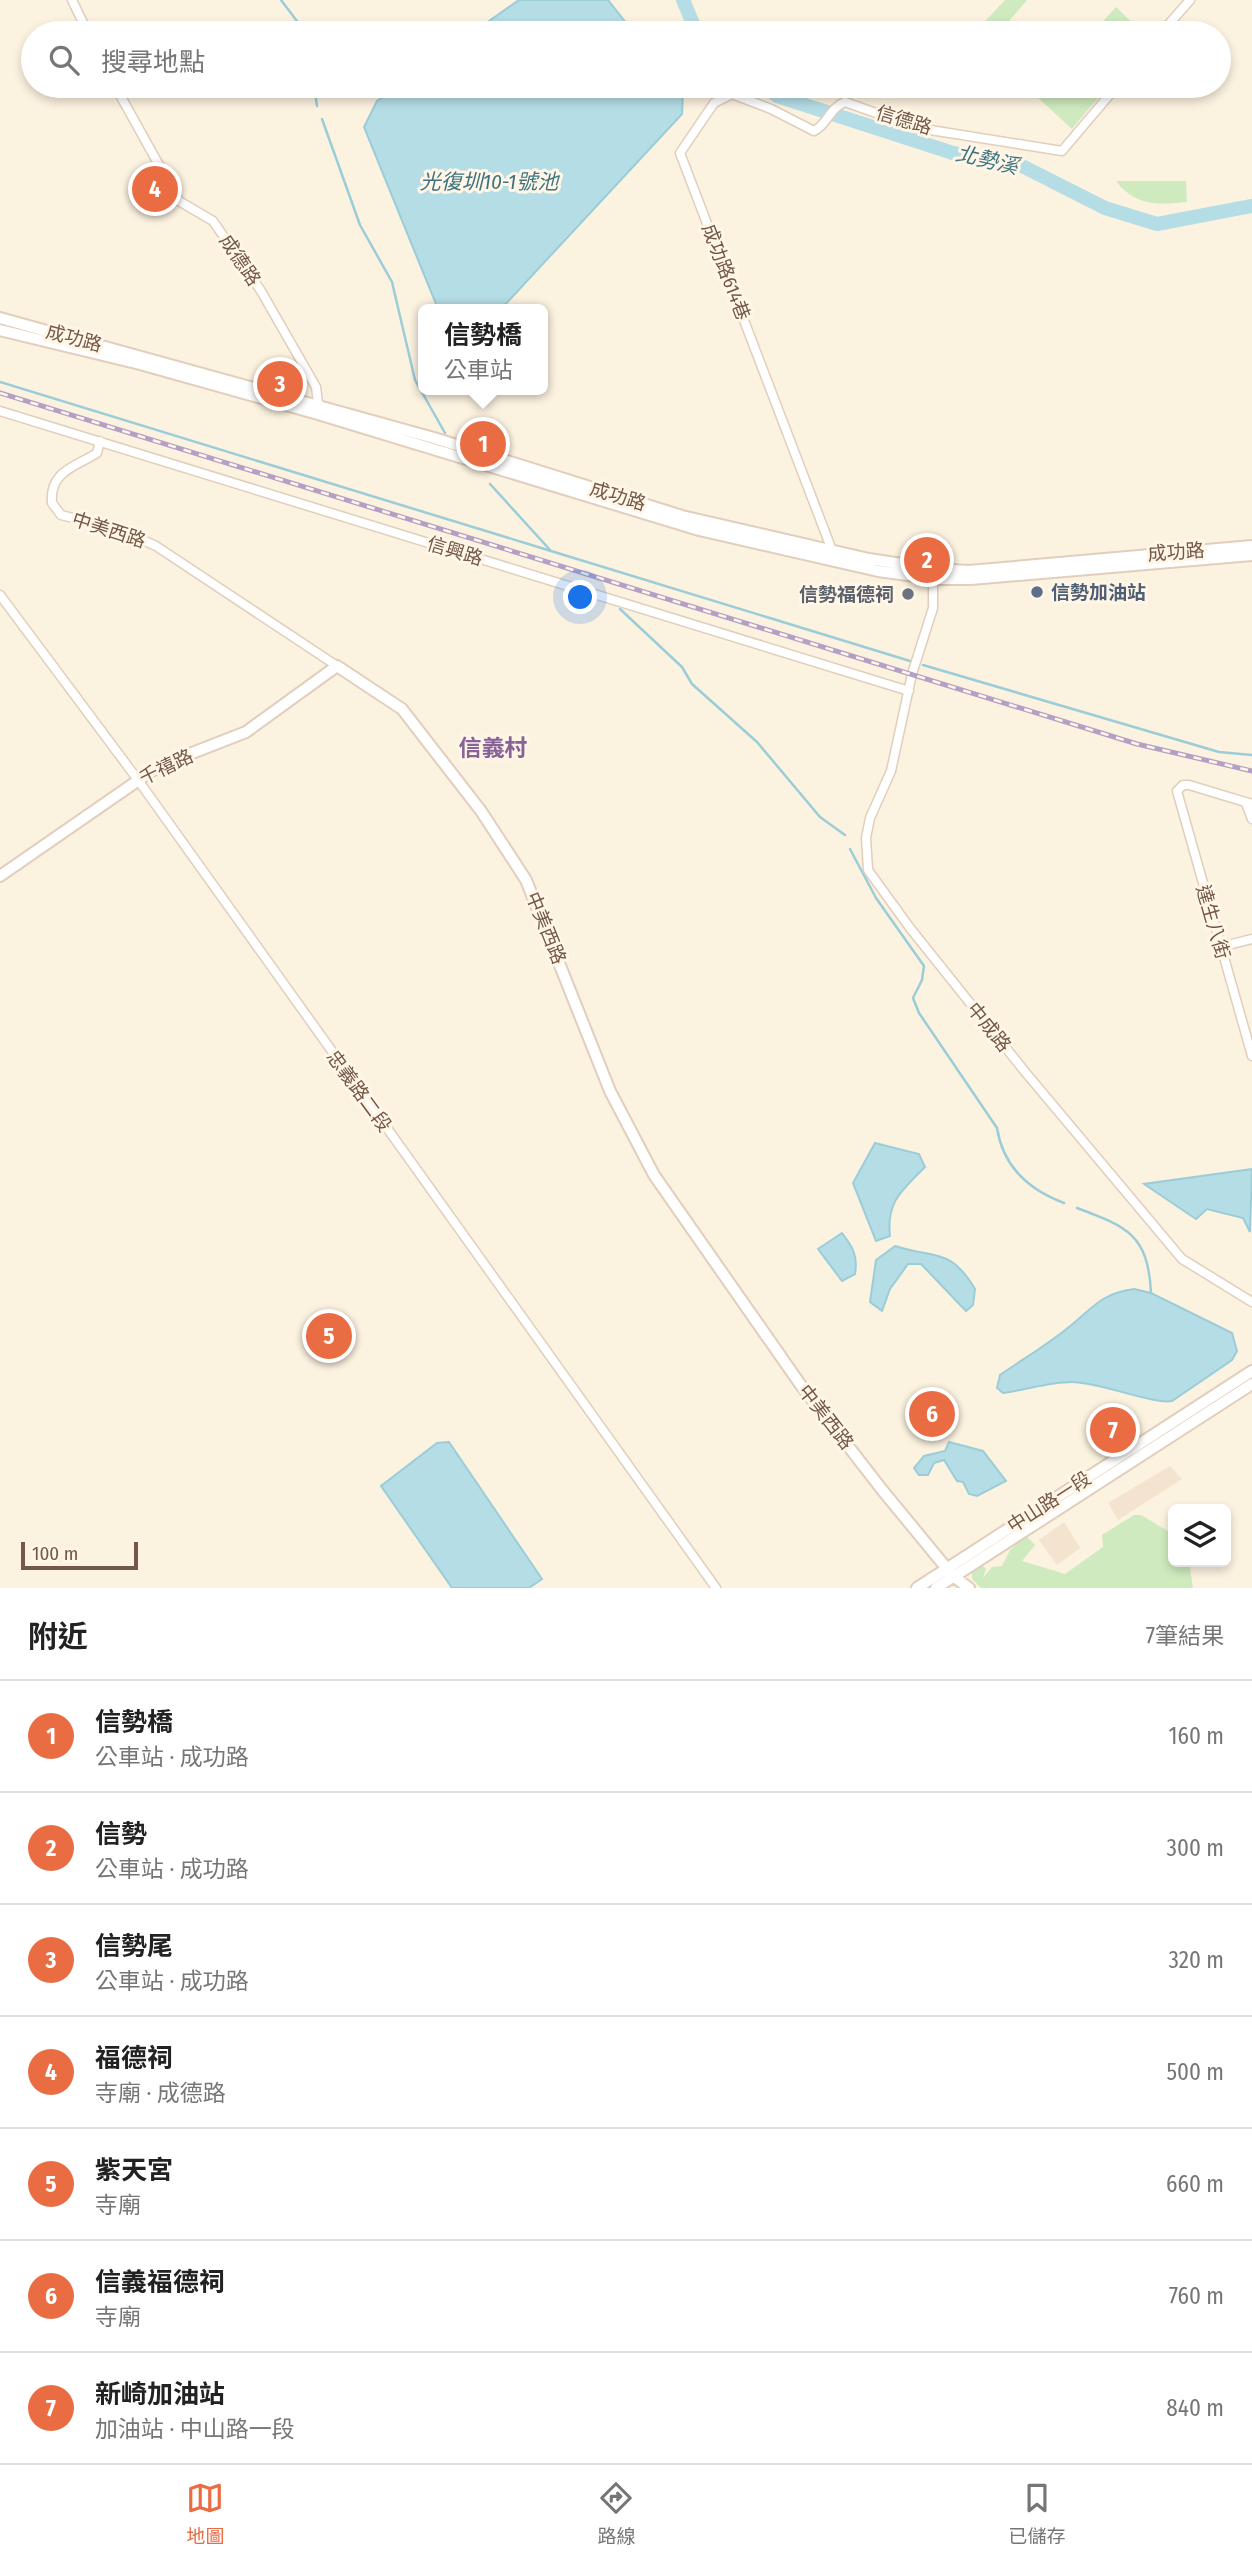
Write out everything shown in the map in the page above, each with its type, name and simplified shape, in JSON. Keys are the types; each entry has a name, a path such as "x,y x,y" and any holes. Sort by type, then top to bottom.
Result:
{"street":[{"path":"72,0 82,21"},
{"path":"1172,21 1190,0"},
{"name":"成德路","path":"122,98 179,201 213,221 261,292 316,387 319,410"},
{"name":"成功路614巷","path":"724,98 714,103 680,153 829,554"},
{"name":"成功路614巷","path":"743,98 771,108 814,131 821,128"},
{"name":"信德路","path":"821,128 831,110 845,102 918,128 1062,151 1107,98"},
{"name":"成功路","path":"0,318 319,410"},
{"name":"成功路","path":"0,330 434,438 682,516 829,554 932,574 1028,576 1252,555"},
{"name":"信興路","path":"0,411 909,691"},
{"name":"中美西路","path":"100,441 97,453 68,467 56,484 51,503 61,515 120,530 156,546 402,709 481,811 526,880 610,1091 654,1175 800,1384 950,1572 969,1588"},
{"name":"成功路","path":"932,574 1252,546"},
{"name":"中成路","path":"932,574 933,608 909,691 891,771 870,817 866,838 868,870 910,929 1026,1073 1182,1259 1252,1302"},
{"name":"忠義路二段","path":"0,595 138,780 716,1588"},
{"name":"千禧路","path":"0,876 159,766 246,732 337,666"},
{"name":"達生八街","path":"1249,803 1189,785 1179,788 1177,797 1252,1056"},
{"path":"1249,803 1252,820"},
{"path":"1220,947 1252,939"},
{"name":"中山路一段","path":"1132,1455 1252,1371"},
{"name":"中山路一段","path":"917,1588 950,1572 1132,1455 1252,1384"},
{"name":"中山路一段","path":"936,1588 950,1572"}],"shaded area":[{"path":"1170,1466 1182,1479 1118,1520 1108,1503"},
{"path":"1064,1522 1080,1548 1057,1565 1039,1540"}],"green space":[{"path":"1005,0 1027,0 1009,21 985,21"},
{"path":"1116,7 1131,21 1103,21"},
{"path":"1038,98 1098,98 1072,129"},
{"path":"1116,181 1186,181 1187,202 1148,202 1131,195"},
{"path":"1134,1515 1141,1515 1168,1531 1168,1567 1190,1567 1193,1588 981,1588 972,1579 972,1572 981,1564 986,1569 983,1578 992,1567 1002,1566 1010,1550 1026,1536 1035,1545 1022,1561 1065,1574 1103,1547 1102,1535"}],"water":[{"path":"519,0 608,0 625,21 489,21"},
{"name":"光復圳10-1號池","path":"381,98 683,98 682,114 506,304 436,304 364,127 377,101"},
{"path":"875,1143 919,1154 925,1167 897,1197 889,1224 890,1236 876,1241 853,1183"},
{"path":"1252,1169 1250,1232 1243,1218 1207,1209 1196,1219 1144,1184"},
{"path":"842,1233 852,1247 856,1262 855,1274 842,1281 818,1249"},
{"path":"895,1246 941,1257 958,1266 975,1289 973,1305 966,1311 921,1264 908,1264 890,1289 882,1311 870,1302 876,1260"},
{"path":"1134,1289 1151,1293 1232,1333 1237,1351 1232,1360 1172,1401 1153,1400 1072,1382 1003,1393 997,1388 1000,1375 1061,1334 1098,1302 1113,1294"},
{"path":"449,1442 542,1579 529,1588 452,1588 381,1486 437,1443"},
{"path":"949,1442 983,1451 1006,1481 977,1496 969,1494 963,1482 957,1481 944,1460 934,1463 928,1475 919,1475 914,1468 924,1456 945,1451"}],"waterway":[{"path":"281,0 297,21"},
{"name":"北勢溪","path":"683,0 692,21"},
{"path":"316,98 317,106"},
{"name":"北勢溪","path":"783,98 953,153 1016,163 1105,208 1157,224 1252,206"},
{"path":"322,119 360,225 392,282 418,385"},
{"path":"0,382 551,551"},
{"path":"423,395 445,433"},
{"path":"490,484 551,551 910,661"},
{"path":"620,609 682,667 692,684 757,742 820,817 845,835"},
{"path":"923,665 1219,752 1252,755"},
{"path":"850,849 876,898 924,966 922,980 913,998 919,1013 997,1128 1000,1142 1012,1165 1029,1184 1064,1203"},
{"path":"1077,1208 1110,1221 1132,1236 1145,1258 1151,1293"}],"railway":[{"path":"0,393 1137,744 1252,771"}],"place":[{"name":"福德祠","path":"155,189"},
{"name":"信勢尾","path":"280,384"},
{"name":"信勢橋","path":"483,444"},
{"name":"信勢","path":"927,560"},
{"name":"信勢加油站","path":"1037,592"},
{"name":"信勢福德祠","path":"908,594"},
{"name":"紫天宮","path":"329,1336"},
{"name":"信義福德祠","path":"932,1414"},
{"name":"新崎加油站","path":"1113,1430"}],"district":[{"name":"信義村","path":"493,748"}]}
